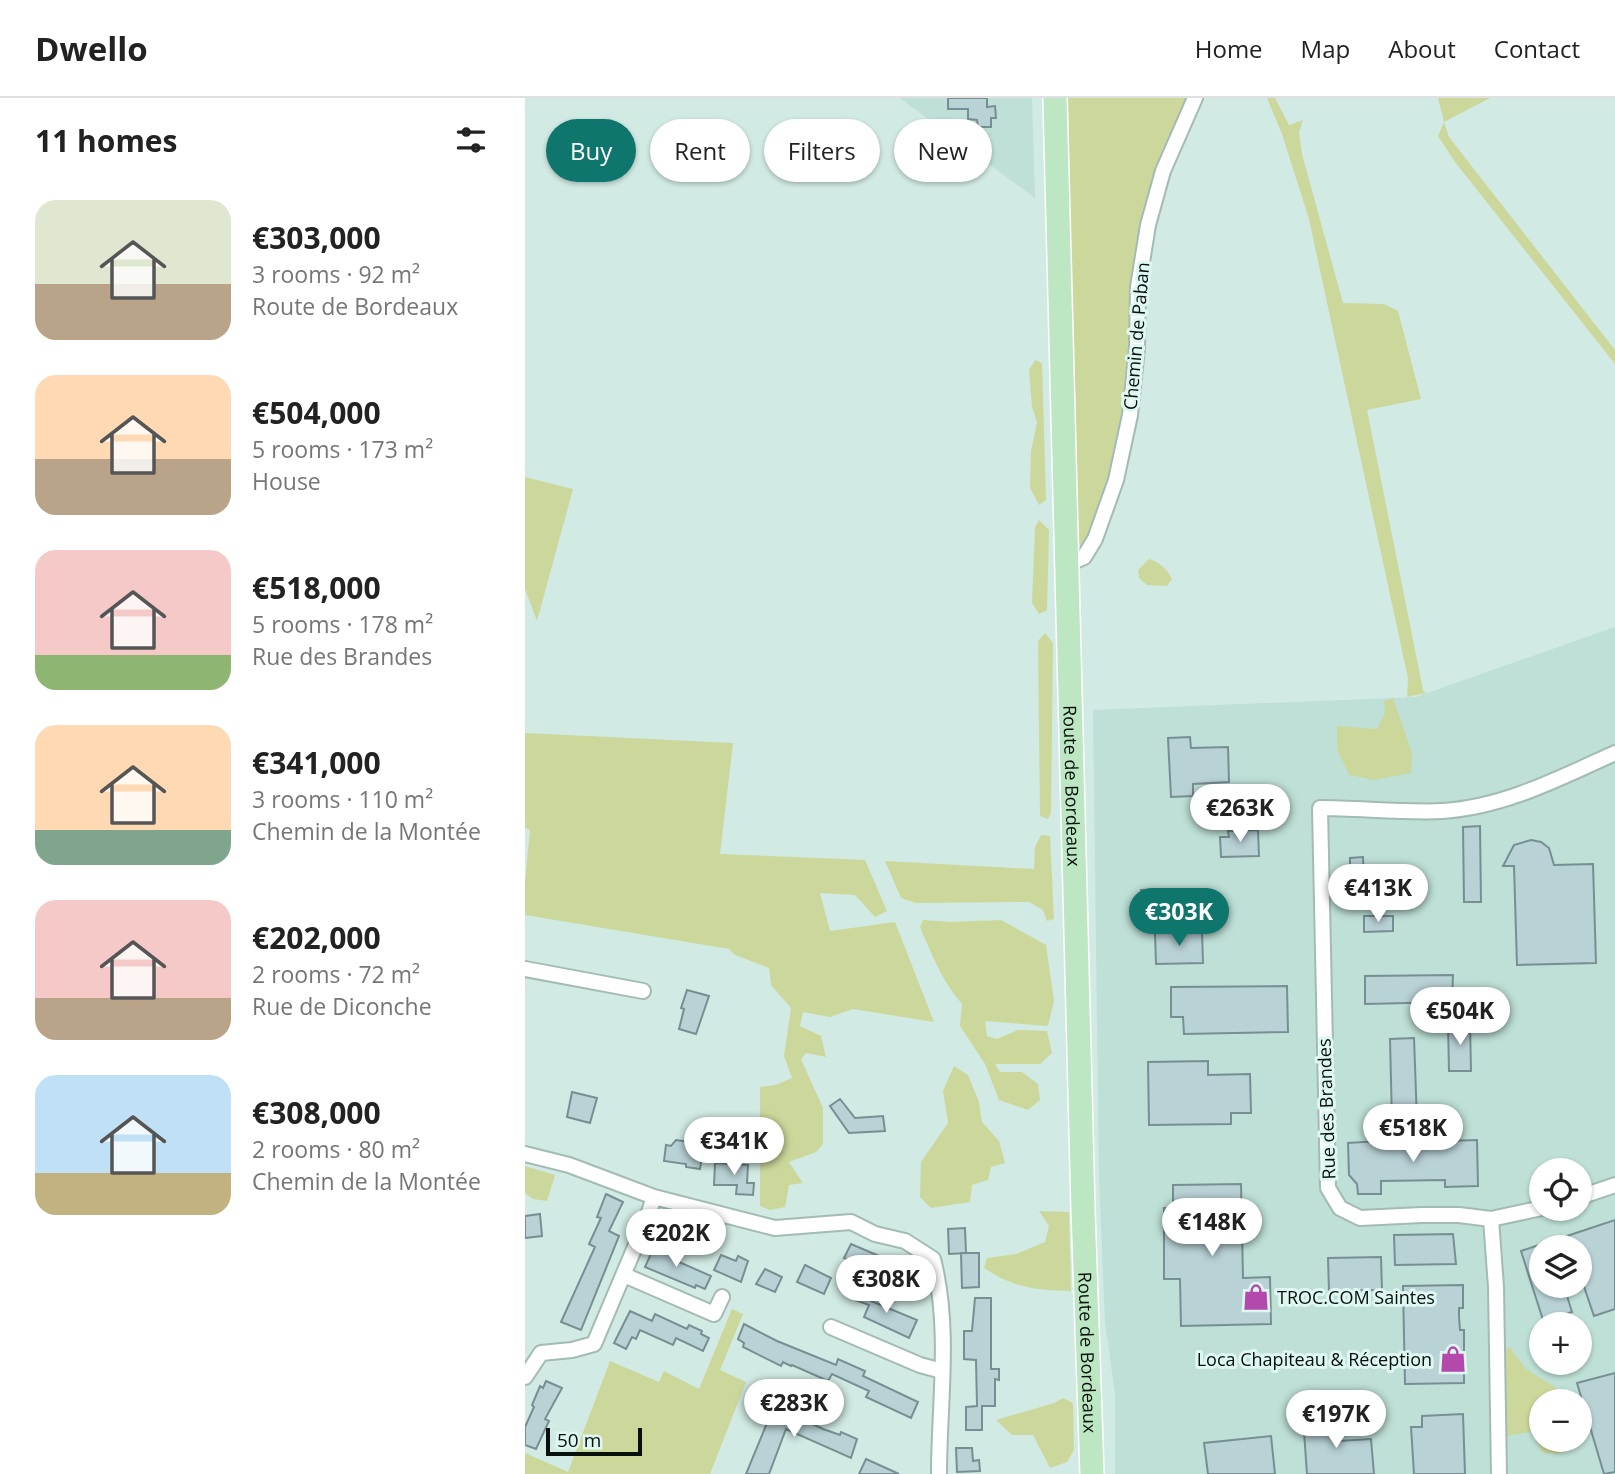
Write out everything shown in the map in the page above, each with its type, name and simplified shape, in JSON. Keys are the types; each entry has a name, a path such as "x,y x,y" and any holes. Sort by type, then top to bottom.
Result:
{"main road":[{"name":"Route de Bordeaux","path":"1055,98 1092,1474"}],"street":[{"name":"Chemin de Paban","path":"1068,564 1084,557 1095,539 1116,480 1130,415 1137,348 1138,287 1148,225 1163,171 1195,98"},
{"name":"Rue des Brandes","path":"1529,1211 1491,1219 1422,1214 1360,1218 1340,1208 1328,1188 1320,808 1443,811 1486,804 1526,793 1615,753"},
{"path":"525,969 643,991"},
{"path":"525,1154 566,1164 655,1197 775,1228 851,1222 875,1234 905,1241 933,1259 940,1287 942,1371 939,1474"},
{"path":"1592,1193 1615,1185"},
{"path":"525,1377 541,1353 572,1350 594,1344 655,1197"},
{"path":"1491,1219 1496,1287 1499,1474"},
{"path":"624,1275 713,1314 722,1297"},
{"path":"831,1327 920,1365 942,1371"}],"shaded area":[{"path":"900,98 1032,98 1035,198 992,166 992,119 928,119"},
{"path":"1615,627 1615,1474 1115,1474 1115,1394 1105,1322 1099,1176 1093,710 1416,697"}],"green space":[{"path":"1068,98 1195,98 1148,225 1128,407 1114,479 1086,544 1082,546 1077,543"},
{"path":"1267,98 1275,98 1289,125 1303,120 1299,132 1302,154 1343,303 1384,304 1398,311 1421,399 1367,410 1423,690 1426,693 1407,697 1408,678 1309,219 1282,134"},
{"path":"1438,98 1490,98 1444,122"},
{"path":"1444,122 1449,137 1615,350 1615,364 1455,162 1438,136"},
{"path":"1035,360 1042,363 1046,500 1039,505 1030,488 1031,451 1037,422 1032,407 1029,370"},
{"path":"525,477 573,489 537,621 525,589"},
{"path":"1039,520 1049,530 1047,610 1039,614 1032,603 1035,527"},
{"path":"1149,559 1168,572 1172,579 1167,586 1147,585 1139,578 1138,570"},
{"path":"1045,633 1053,643 1051,813 1048,819 1040,816 1038,641"},
{"path":"1393,698 1412,753 1411,773 1374,780 1349,775 1337,749 1337,726 1377,729 1385,713 1384,701"},
{"path":"525,733 733,743 720,854 865,860 887,911 875,917 855,895 820,893 830,931 895,922 934,1022 853,1009 830,1017 803,1012 800,1026 821,1036 826,1057 806,1053 801,1059 823,1108 823,1144 816,1152 789,1162 803,1183 789,1185 785,1207 770,1210 760,1206 760,1087 776,1085 792,1078 784,1056 791,1008 771,985 769,968 735,955 729,949 525,915 530,830 525,828"},
{"path":"1041,835 1050,836 1054,919 1047,921 1043,910 1029,902 916,903 901,898 885,861 1034,869 1035,847"},
{"path":"923,920 1001,920 1046,945 1054,1001 1048,1026 985,1021 987,1036 997,1039 1018,1030 1047,1031 1052,1053 1040,1064 995,1064 1000,1072 1022,1072 1038,1084 1040,1100 1028,1110 999,1100 985,1064 960,1026 962,1004 933,958 920,927"},
{"path":"954,1066 968,1075 979,1102 982,1122 999,1141 1005,1163 991,1167 988,1180 972,1185 970,1202 931,1208 920,1197 921,1162 948,1123 943,1091"},
{"path":"525,1166 555,1175 547,1201 533,1199 525,1193"},
{"path":"1039,1211 1069,1212 1071,1291 1026,1287 1005,1280 984,1268 987,1258 1016,1254 1045,1242 1049,1226"},
{"path":"732,1309 743,1314 720,1370 746,1382 710,1474 525,1474 525,1453 568,1472 610,1361 659,1382 664,1371 699,1389"},
{"path":"1509,1346 1529,1371 1529,1375 1536,1375 1555,1387 1556,1389 1529,1389 1529,1432 1506,1436 1498,1360"},
{"path":"1063,1398 1073,1403 1074,1450 1067,1462 1050,1468 1033,1435 1012,1435 996,1420"}],"building":[{"path":"948,98 987,98 987,107 995,106 996,118 968,119 968,109 948,109"},
{"path":"1190,737 1191,748 1228,747 1229,782 1193,784 1193,796 1171,797 1168,738"},
{"path":"1480,826 1481,902 1464,902 1463,827"},
{"path":"1258,830 1259,856 1221,857 1220,837 1229,837 1228,831"},
{"path":"1531,840 1541,842 1549,848 1554,865 1593,864 1596,963 1517,965 1514,866 1503,866 1514,845"},
{"path":"1363,857 1364,883 1350,884 1350,858"},
{"path":"1169,889 1169,909 1141,911 1141,890"},
{"path":"1364,916 1393,916 1393,931 1364,932"},
{"path":"1202,932 1203,963 1156,964 1155,933"},
{"path":"1453,975 1452,1002 1365,1004 1365,976"},
{"path":"1287,986 1288,1032 1184,1034 1183,1017 1171,1017 1171,987"},
{"path":"687,990 709,996 696,1034 679,1029 684,1009 681,1008"},
{"path":"1470,1023 1471,1071 1449,1071 1448,1024"},
{"path":"1414,1038 1417,1121 1392,1122 1390,1039"},
{"path":"1208,1061 1208,1075 1250,1074 1251,1113 1231,1113 1231,1124 1149,1125 1148,1062"},
{"path":"572,1092 597,1098 590,1123 567,1117"},
{"path":"840,1099 855,1118 883,1116 885,1131 849,1133 830,1106"},
{"path":"676,1140 704,1144 700,1169 664,1161 666,1145 671,1146"},
{"path":"1477,1140 1478,1186 1445,1187 1445,1180 1381,1181 1381,1194 1358,1194 1357,1184 1349,1175 1348,1143 1379,1141 1379,1148 1444,1145 1443,1141"},
{"path":"715,1163 748,1165 747,1183 754,1183 753,1195 736,1194 737,1185 714,1185"},
{"path":"1241,1184 1243,1278 1270,1277 1271,1324 1181,1326 1180,1279 1164,1279 1164,1208 1173,1208 1173,1185"},
{"path":"606,1194 623,1202 609,1231 619,1236 581,1330 561,1322 595,1247 589,1244 601,1218 597,1217"},
{"path":"540,1214 542,1236 525,1238 525,1216"},
{"path":"1615,1220 1615,1309 1594,1316 1588,1298 1592,1298 1592,1235 1570,1235"},
{"path":"965,1228 966,1253 949,1254 948,1229"},
{"path":"1453,1234 1456,1264 1395,1265 1394,1235"},
{"path":"851,1244 905,1267 904,1270 912,1273 905,1289 844,1258"},
{"path":"654,1247 674,1255 672,1259 711,1276 705,1289 696,1285 695,1288 645,1267"},
{"path":"1529,1248 1529,1276 1521,1251"},
{"path":"961,1253 979,1253 979,1287 962,1288"},
{"path":"721,1255 736,1261 738,1256 748,1261 741,1282 714,1270"},
{"path":"1381,1257 1382,1290 1329,1291 1328,1258"},
{"path":"805,1265 831,1278 824,1294 797,1282"},
{"path":"765,1269 782,1277 775,1292 756,1284"},
{"path":"1463,1285 1463,1308 1459,1308 1459,1317 1460,1330 1464,1330 1464,1383 1405,1384 1403,1286"},
{"path":"859,1288 875,1294 871,1301 917,1320 909,1338 864,1317 869,1305 855,1300"},
{"path":"975,1298 991,1298 991,1369 999,1369 999,1380 995,1379 995,1406 982,1406 982,1430 966,1430 966,1407 977,1406 976,1360 964,1359 964,1331 972,1331"},
{"path":"1536,1298 1568,1298 1572,1312 1540,1312"},
{"path":"630,1311 652,1321 655,1314 687,1329 689,1325 709,1338 703,1351 676,1338 673,1345 640,1330 636,1339 632,1337 626,1349 614,1343"},
{"path":"744,1324 836,1365 838,1359 865,1371 863,1376 918,1402 911,1418 866,1397 869,1391 832,1374 828,1381 783,1362 781,1366 743,1347 744,1343 738,1339"},
{"path":"1615,1373 1615,1472 1604,1474 1592,1434 1592,1389 1579,1389 1577,1383"},
{"path":"546,1381 562,1388 545,1419 549,1421 536,1449 525,1445 525,1427 540,1386 543,1388"},
{"path":"774,1406 795,1413 794,1415 823,1429 840,1435 841,1432 857,1439 851,1458 786,1429 769,1474 746,1474"},
{"path":"1337,1408 1339,1441 1371,1439 1374,1474 1307,1474 1304,1432 1323,1431 1321,1409"},
{"path":"1463,1414 1465,1474 1414,1474 1411,1427 1422,1427 1422,1416"},
{"path":"1271,1436 1275,1474 1208,1474 1204,1443"},
{"path":"956,1448 972,1448 973,1461 979,1460 980,1471 957,1472"},
{"path":"866,1459 899,1474 859,1474"}],"place":[{"name":"TROC.COM Saintes","path":"1256,1297"},
{"name":"Loca Chapiteau & Réception","path":"1453,1359"}]}
